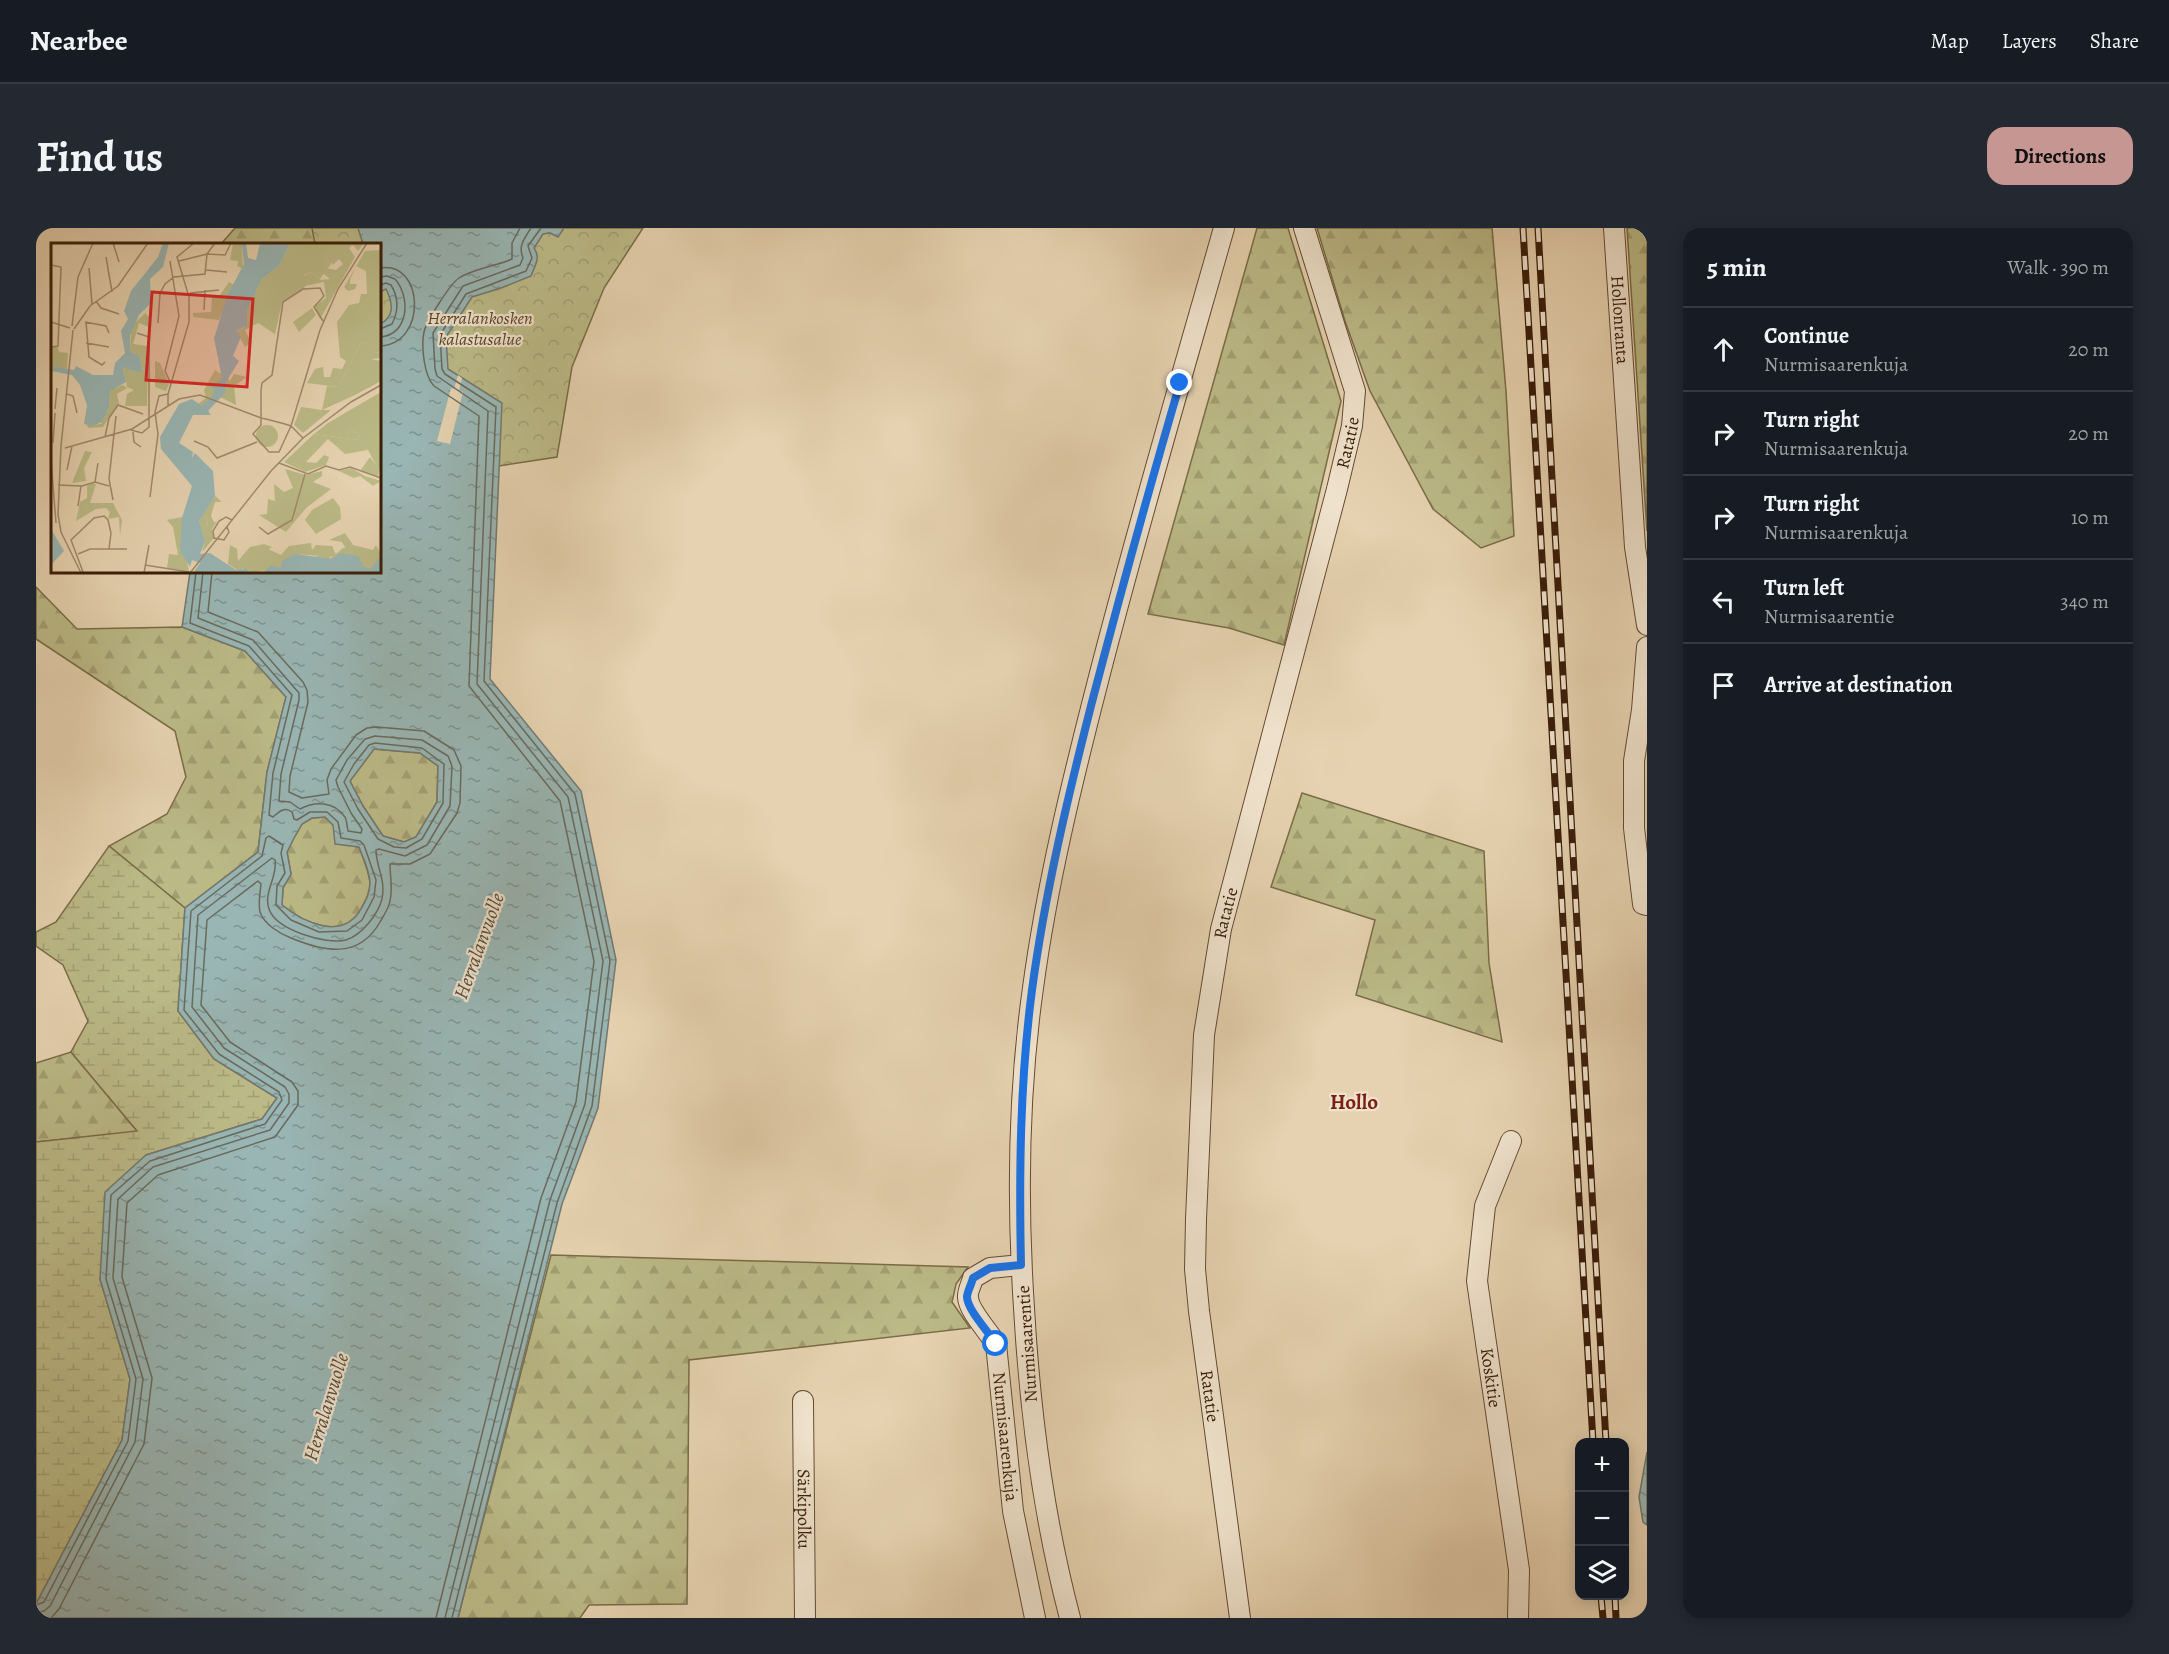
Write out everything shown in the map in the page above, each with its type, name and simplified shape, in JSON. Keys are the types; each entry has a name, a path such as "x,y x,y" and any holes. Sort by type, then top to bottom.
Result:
{"street":[{"name":"Nurmisaarentie","path":"1070,1618 1059,1575 1040,1472 1029,1390 1021,1265 1019,1184 1023,1087 1032,990 1053,871 1079,754 1127,568 1224,228"},
{"name":"Ratatie","path":"1240,1618 1195,1269 1204,1035 1221,929 1352,426 1355,391 1304,228"},
{"name":"Hollonranta","path":"1614,228 1635,547 1647,625"},
{"path":"1645,905 1634,828 1634,761 1642,710 1647,647"},
{"name":"Koskitie","path":"1511,1141 1485,1206 1476,1281 1519,1570 1518,1618"},
{"name":"Nurmisaarenkuja","path":"1021,1265 990,1268 973,1278 967,1297 975,1315 996,1344 1013,1512 1035,1618"},
{"name":"Särkipolku","path":"803,1401 805,1618"}],"green space":[{"path":"235,228 358,228 363,243 222,243"},
{"name":"Herralankosken kalastusalue","path":"312,228 643,228 604,288 572,367 557,457 499,466 381,393 381,243 315,243"},
{"path":"1257,228 1288,228 1341,401 1284,645 1229,628 1148,614"},
{"path":"1317,228 1492,228 1506,391 1514,536 1481,548 1433,509 1370,391 1345,321"},
{"path":"1627,228 1647,228 1647,531"},
{"path":"36,587 77,629 182,627 245,651 286,697 267,772 258,852 185,908 109,846 167,814 186,777 175,731 36,639"},
{"path":"374,749 420,753 438,766 437,802 416,837 404,842 383,836 350,781"},
{"path":"1302,793 1484,851 1489,963 1502,1042 1356,995 1375,920 1271,887"},
{"path":"325,817 349,845 359,847 370,883 366,899 353,919 334,927 312,923 282,905 283,888 291,874 287,852 302,824 312,818"},
{"path":"109,846 185,908 178,1011 214,1059 277,1098 262,1119 146,1155 100,1279 130,1379 122,1440 36,1604 36,1142 137,1131 71,1052 88,1021 63,965 36,946 36,932 56,922"},
{"path":"71,1052 138,1132 36,1142 36,1063"},
{"path":"551,1255 968,1267 956,1284 952,1302 970,1328 689,1360 687,1604 589,1605 580,1618 458,1618"}],"water":[{"name":"Herralanvuolle","path":"358,228 564,228 558,237 550,233 543,234 534,248 537,258 531,276 472,297 446,337 448,369 502,403 490,679 581,791 616,960 598,1108 562,1204 458,1618 36,1618 36,1604 122,1440 130,1379 100,1279 105,1192 146,1155 262,1119 277,1098 214,1059 178,1011 185,908 258,852 267,772 286,697 245,651 182,627 190,573 381,573 381,323 388,318 391,309 386,289 381,292 381,243 363,243","holes":["374,749 420,753 438,766 437,802 416,837 404,842 383,836 350,781","325,817 333,825 335,844 359,847 370,878 370,887 361,909 353,919 334,927 312,923 282,905 283,888 291,874 287,852 302,824 312,818"]},
{"path":"1647,1452 1647,1525 1643,1522 1639,1497"}],"pier":[{"path":"458,375 462,378 459,391 463,392 450,444 437,441 451,388 454,389"}],"railway":[{"path":"1523,228 1593,1438"},
{"path":"1538,228 1606,1438"},
{"path":"1601,1600 1603,1618"},
{"path":"1615,1600 1616,1618"}],"district":[{"name":"Hollo","path":"1354,1102"}],"route":[{"path":"996,1344 975,1315 967,1297 973,1278 990,1268 1021,1265 1019,1184 1023,1087 1032,990 1053,871 1079,754 1127,568 1180,383"}]}
